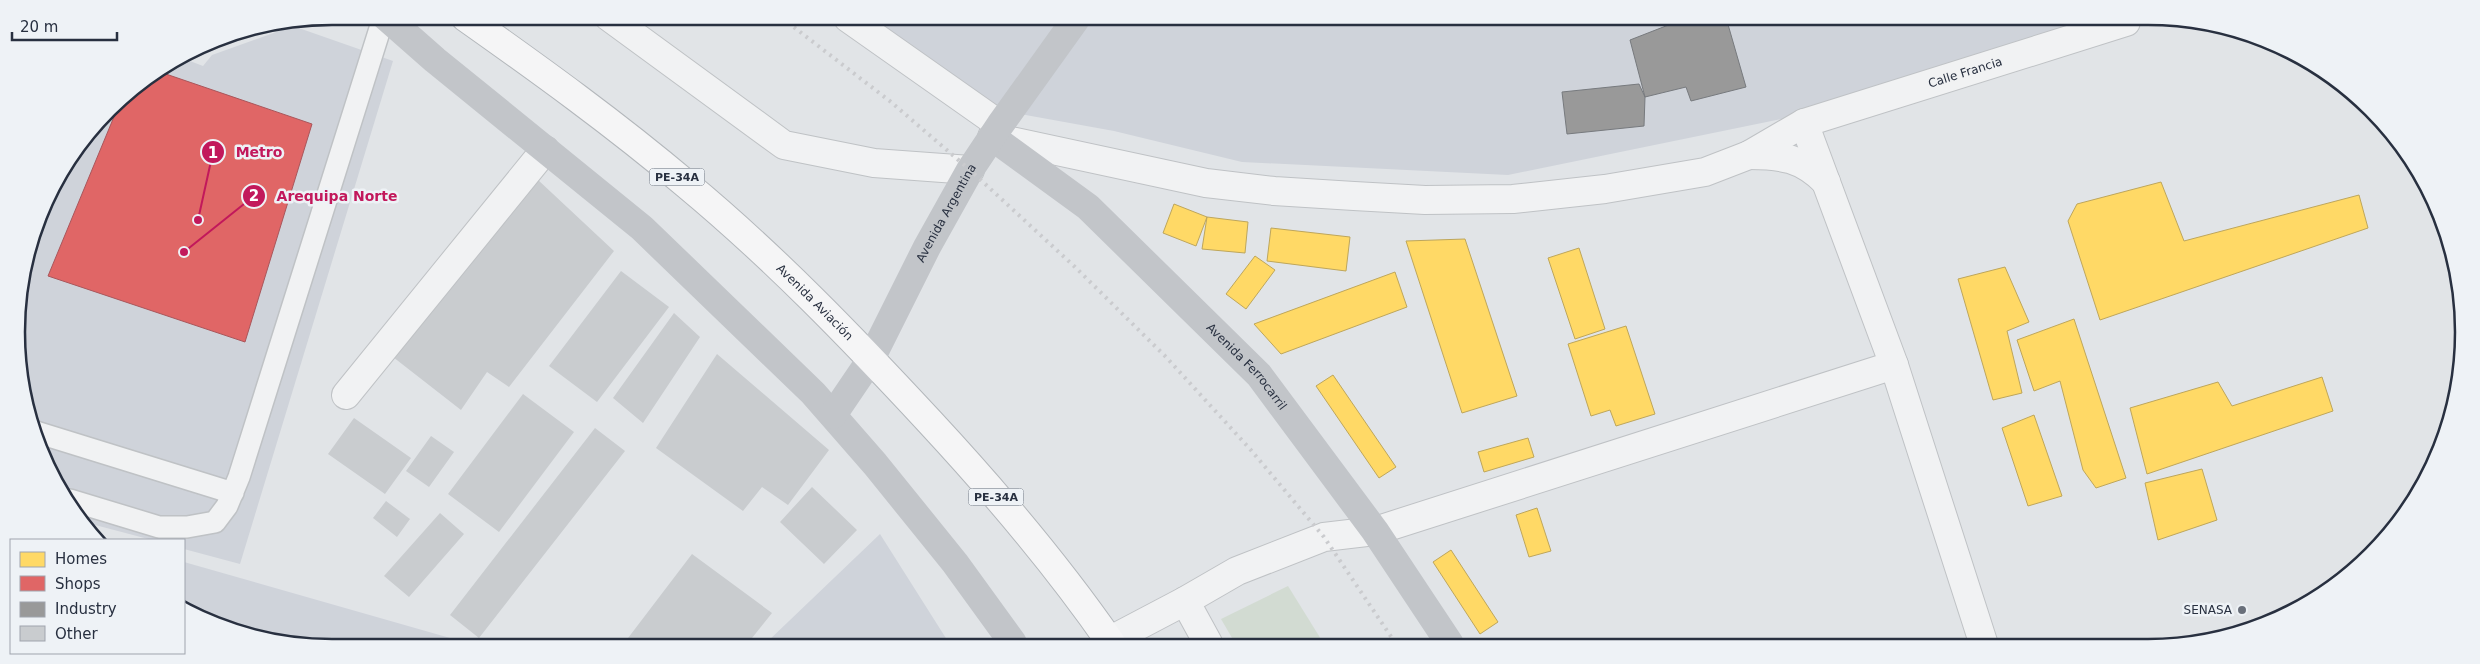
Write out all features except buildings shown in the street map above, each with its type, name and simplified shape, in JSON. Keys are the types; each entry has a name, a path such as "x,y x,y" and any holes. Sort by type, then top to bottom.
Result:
{"highway":[{"name":"Avenida Aviación","path":"476,25 564,87 687,185 770,260 871,359 964,458 1036,544 1108,639"}],"street":[{"path":"395,25 642,228 806,386 833,415 955,563 1009,639"},
{"path":"620,25 784,145 874,164 970,170"},
{"path":"857,25 996,131 1206,183 1274,191 1425,200 1513,199 1605,189 1705,172 1748,155 1772,155 1811,167 1826,182"},
{"name":"Avenida Argentina","path":"833,415 871,359 926,247 970,170 1072,25"},
{"name":"Calle Francia","path":"1748,155 1804,123 2116,25"},
{"path":"1804,123 1894,365 1982,639"},
{"name":"Avenida Ferrocarril","path":"996,131 1088,206 1259,375 1375,531 1447,639"},
{"path":"346,395 545,150"},
{"path":"1116,639 1237,571 1316,541 1375,531 1894,365"},
{"path":"1184,602 1206,639"}],"lane":[{"path":"76,502 159,528 187,527 214,522 227,506 233,493 381,25"},
{"path":"42,434 233,493"}],"shaded area":[{"path":"859,25 2069,25 1786,118 1508,175 1242,162 1114,131 971,105"},
{"path":"297,27 393,61 240,564 185,549 185,539 148,539 93,524 66,486 41,431 31,392 26,352 26,312 35,253 48,215 66,178 88,145 101,130 145,88 189,61 203,66 212,55 284,29"},
{"path":"880,534 946,639 770,639"},
{"path":"185,562 454,639 332,639 292,636 253,629 215,616 185,602"},
{"path":"1288,586 1321,639 1233,639 1221,619"}],"railway":[{"path":"791,25 891,102 970,170 1075,267 1166,357 1250,449 1324,537 1393,639"}],"place":[{"name":"Metro","path":"198,220"},
{"name":"Arequipa Norte","path":"184,252"},
{"name":"SENASA","path":"2242,610"}]}
